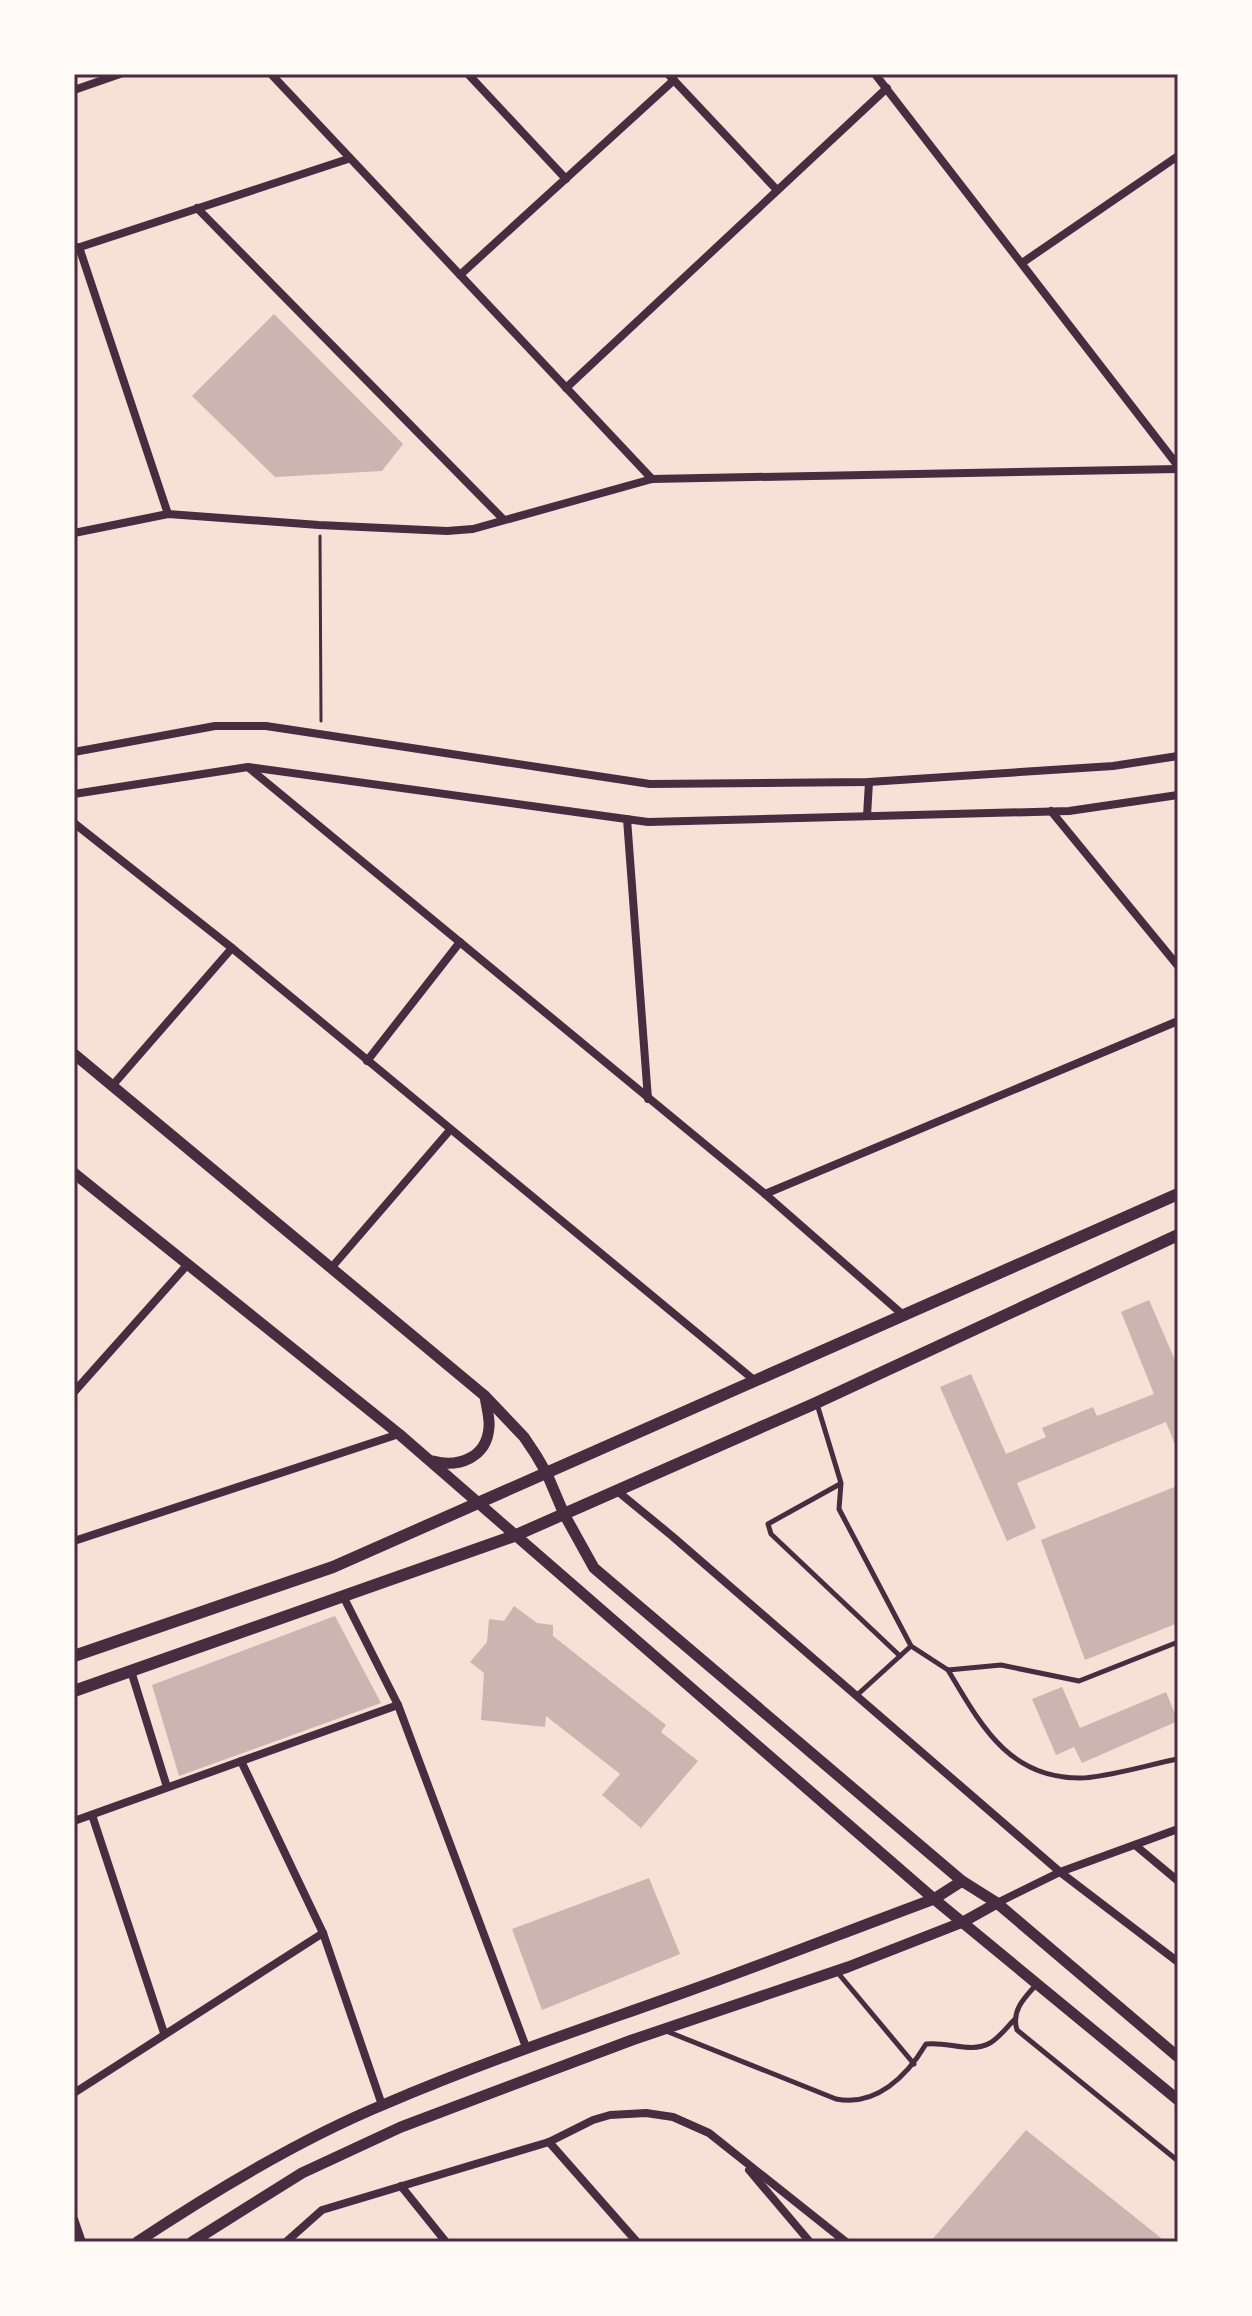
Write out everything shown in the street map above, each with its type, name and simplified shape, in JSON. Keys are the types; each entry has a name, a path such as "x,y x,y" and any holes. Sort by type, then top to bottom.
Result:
{"main road":[{"path":"74,1656 333,1567 1178,1194"},
{"path":"74,1691 514,1536 816,1403 1178,1235"}],"street":[{"path":"87,74 92,84"},
{"path":"74,90 120,74"},
{"path":"271,74 652,479"},
{"path":"468,74 566,179"},
{"path":"875,74 1178,468"},
{"path":"460,275 566,179 671,77 777,190"},
{"path":"566,388 887,88"},
{"path":"1022,263 1178,156"},
{"path":"168,514 76,248 348,159"},
{"path":"197,208 503,519"},
{"path":"74,533 168,514 319,525 447,531 473,529 652,479 1178,468"},
{"path":"74,752 215,726 266,726 650,784 869,782 1113,766 1178,756"},
{"path":"74,794 248,767 648,822 1051,811 1178,795"},
{"path":"248,767 765,1194 902,1314"},
{"path":"867,816 869,782"},
{"path":"1051,811 1178,966"},
{"path":"627,819 648,1099"},
{"path":"74,823 232,948 754,1380"},
{"path":"367,1061 460,942"},
{"path":"112,1086 232,948"},
{"path":"765,1194 1178,1021"},
{"path":"74,1054 485,1396 524,1437 547,1474 564,1514 594,1568 962,1881 997,1903 1178,2057"},
{"path":"332,1267 450,1130"},
{"path":"74,1173 399,1434 934,1899 1178,2100"},
{"path":"74,1392 188,1264"},
{"path":"428,1459 448,1465 468,1461 483,1447 489,1428 485,1396"},
{"path":"74,1541 399,1434"},
{"path":"615,1490 1060,1872 1178,1962"},
{"path":"343,1596 398,1705 526,2047"},
{"path":"131,1671 167,1787"},
{"path":"74,1821 398,1705"},
{"path":"241,1761 323,1933 382,2105"},
{"path":"92,1815 164,2033"},
{"path":"192,2242 302,2173 401,2127 662,2029 837,1971 963,1922 1060,1872 1178,1829"},
{"path":"1135,1845 1178,1881"},
{"path":"137,2242 189,2207 265,2164 382,2105 526,2047 691,1990 934,1899 962,1881"},
{"path":"74,2093 323,1933"},
{"path":"286,2242 322,2210 549,2142 593,2120 625,2113 646,2113 673,2117 709,2133 846,2242"},
{"path":"549,2142 637,2242"},
{"path":"738,2158 810,2242"},
{"path":"401,2186 446,2242"},
{"path":"74,2219 82,2242"}],"lane":[{"path":"816,1403 841,1483 839,1509 911,1646 948,1670 977,1720 1015,1761 1046,1775 1082,1779 1178,1759"},
{"path":"841,1483 768,1524 771,1534 900,1656"},
{"path":"948,1670 1001,1665 1079,1681 1178,1642"},
{"path":"856,1696 911,1646"},
{"path":"837,1971 914,2064"},
{"path":"662,2029 849,2102 875,2096 914,2064 926,2044 942,2042 970,2048 990,2043 1014,2020 1020,2003 1037,1984"},
{"path":"1014,2020 1017,2030 1025,2039 1178,2161"}],"path":[{"path":"319,525 320,733"}],"building":[{"path":"274,314 403,444 382,471 275,477 192,396"},
{"path":"1149,1300 1178,1367 1178,1452 1166,1422 1017,1483 1036,1528 1007,1541 940,1387 971,1374 1006,1454 1046,1437 1042,1428 1093,1407 1097,1416 1154,1394 1121,1312"},
{"path":"1177,1486 1178,1623 1085,1660 1041,1540"},
{"path":"514,1606 537,1623 553,1625 553,1636 666,1725 661,1732 698,1761 641,1828 602,1795 620,1774 546,1716 545,1727 481,1720 484,1673 470,1662 487,1642 489,1619 504,1621"},
{"path":"335,1616 381,1703 179,1776 152,1685"},
{"path":"1062,1687 1080,1728 1166,1692 1178,1721 1082,1763 1074,1747 1056,1755 1032,1699"},
{"path":"649,1878 680,1954 542,2010 512,1929"},
{"path":"1026,2130 1166,2242 930,2242"}]}
